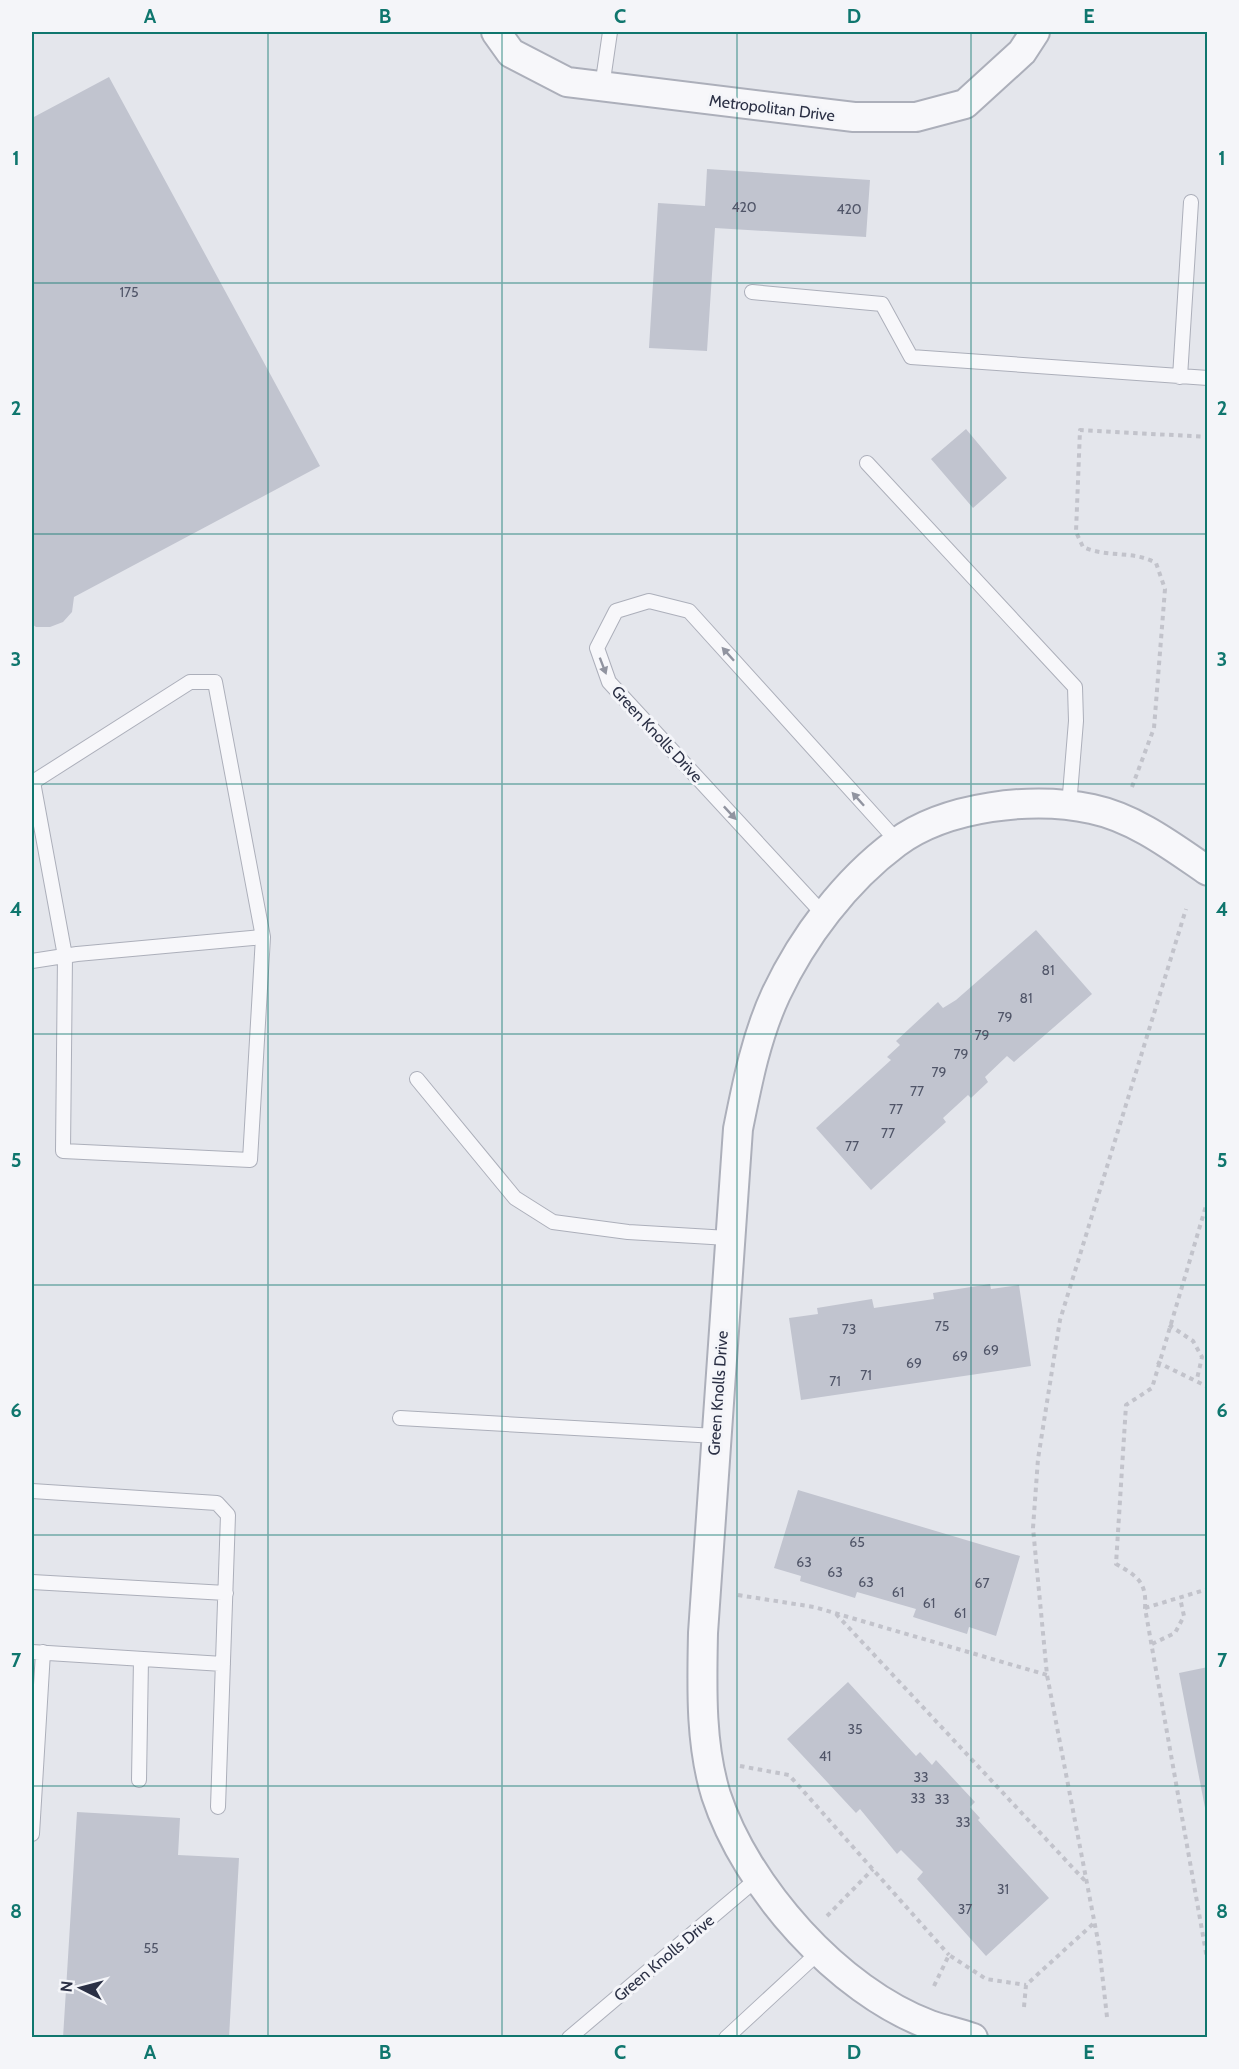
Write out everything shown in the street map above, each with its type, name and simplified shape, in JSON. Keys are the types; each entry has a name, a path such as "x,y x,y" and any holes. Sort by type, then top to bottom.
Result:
{"street":[{"name":"Metropolitan Drive","path":"496,32 511,53 567,82 854,117 916,117 965,104 1022,52 1035,32"},
{"name":"Green Knolls Drive","path":"974,2037 922,2030 819,1952 773,1902 738,1848 716,1795 706,1747 702,1690 703,1633 728,1238 738,1129 751,1063 776,995 809,936 825,916 852,883 898,842 948,817 995,806 1046,803 1094,809 1136,825 1208,871"}],"lane":[{"path":"602,87 610,32"},
{"path":"1180,377 1191,202"},
{"path":"752,292 882,304 911,357 1208,378"},
{"path":"867,463 1075,687 1076,721 1069,806"},
{"name":"Green Knolls Drive","path":"825,916 609,682 597,648 615,612 649,601 689,611 898,842"},
{"path":"190,682 215,682 263,937 250,1160 63,1150 65,956 33,782 190,682"},
{"path":"32,961 263,937"},
{"path":"417,1079 515,1198 553,1222 628,1232 728,1238"},
{"path":"400,1418 716,1436"},
{"path":"32,1491 217,1503 228,1515 218,1807"},
{"path":"32,1582 226,1593"},
{"path":"32,1834 37,1652 223,1664"},
{"path":"139,1780 141,1659"},
{"name":"Green Knolls Drive","path":"570,2037 758,1878"},
{"path":"726,2037 819,1952"}],"path":[{"path":"1132,787 1154,728 1165,589 1155,563 1142,555 1096,553 1083,547 1076,531 1080,430 1208,437"},
{"path":"1107,2017 1088,1883 1047,1675 1033,1528 1038,1459 1060,1320 1186,909"},
{"path":"1208,1199 1157,1362 1152,1388 1126,1405 1116,1564 1136,1575 1146,1592 1145,1608 1208,1964"},
{"path":"1169,1325 1193,1341 1202,1356 1197,1379"},
{"path":"1157,1362 1197,1379 1208,1387"},
{"path":"1145,1608 1208,1589"},
{"path":"735,1595 773,1599 836,1614 1047,1675"},
{"path":"1152,1644 1175,1633 1184,1616 1180,1598"},
{"path":"836,1614 1088,1883"},
{"path":"740,1766 789,1775 949,1955 986,1979 1026,1985"},
{"path":"827,1916 873,1869"},
{"path":"1024,2007 1026,1985 1095,1923"},
{"path":"934,1986 949,1955"}],"building":[{"path":"109,77 320,466 74,597 72,612 63,622 50,627 36,627 32,624 32,118"},
{"path":"707,169 870,180 866,237 715,228 707,351 649,348 658,203 705,206"},
{"path":"966,429 1007,478 973,508 931,459"},
{"path":"1036,930 1092,994 1014,1062 1007,1056 985,1077 988,1082 971,1098 968,1095 943,1118 946,1122 871,1190 816,1128 891,1060 887,1057 900,1045 896,1041 938,1002 943,1008 956,1000"},
{"path":"990,1284 991,1289 1019,1285 1031,1366 801,1400 789,1318 818,1314 817,1308 872,1299 874,1308 934,1299 933,1293"},
{"path":"798,1490 1020,1556 996,1636 969,1627 967,1634 913,1617 916,1609 857,1592 855,1598 800,1581 801,1576 774,1568"},
{"path":"1208,1667 1208,1813 1206,1813 1179,1673"},
{"path":"848,1682 916,1756 920,1752 932,1765 936,1760 975,1802 970,1807 980,1818 978,1820 1049,1898 986,1956 917,1879 923,1872 901,1850 897,1854 860,1809 856,1813 787,1739"},
{"path":"77,1812 180,1818 178,1855 239,1858 229,2038 63,2038"}]}
